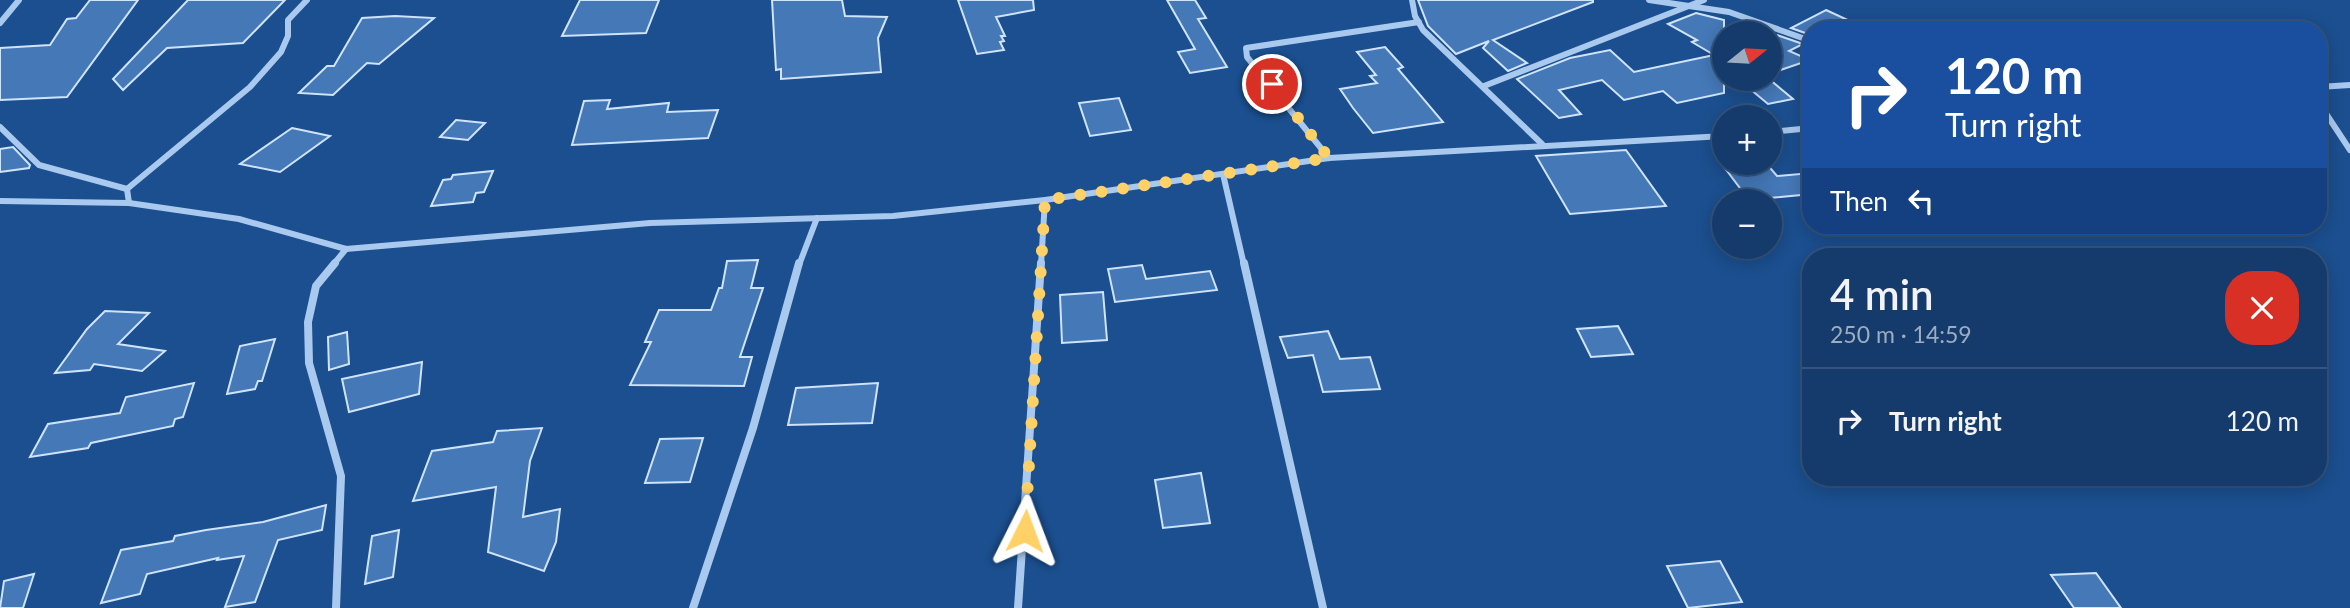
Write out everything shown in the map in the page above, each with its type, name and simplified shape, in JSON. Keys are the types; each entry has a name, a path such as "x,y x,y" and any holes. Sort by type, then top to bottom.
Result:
{"street":[{"path":"0,23 19,0"},
{"path":"127,189 250,87 281,52 288,36 288,20 307,0"},
{"path":"1412,0 1419,22 1542,144"},
{"path":"1649,0 1729,12 1802,38"},
{"path":"1484,86 1704,0"},
{"path":"1329,158 1247,57 1246,48 1419,22"},
{"path":"2327,86 2350,85"},
{"path":"2327,115 2350,150"},
{"path":"0,127 39,165 127,189"},
{"path":"1782,131 1802,129"},
{"path":"0,201 129,203 239,219 346,249 650,223 892,216 1045,200 1329,158 1712,137"},
{"path":"1223,174 1323,608"},
{"path":"127,189 129,203"},
{"path":"1018,608 1045,200"},
{"path":"694,608 753,428 802,253 817,218"},
{"path":"336,608 341,476 309,363 308,322 316,286 346,249"}],"building":[{"path":"90,0 138,0 67,97 0,100 0,48 50,45 67,19 76,18"},
{"path":"188,0 285,0 243,43 167,48 123,90 113,79"},
{"path":"580,0 659,0 646,33 562,36"},
{"path":"772,0 842,0 845,16 887,17 878,38 881,72 781,79 781,69 776,70"},
{"path":"958,0 1033,0 1034,10 996,17 1005,36 1001,36 1004,41 1000,42 1004,50 977,54"},
{"path":"1167,0 1195,0 1206,18 1198,19 1227,67 1190,73 1178,52 1195,49"},
{"path":"1418,0 1593,2 1493,40 1527,63 1508,71 1483,48 1489,41 1456,54 1428,26"},
{"path":"1826,10 1850,21 1805,21"},
{"path":"1696,13 1724,20 1712,21 1712,54 1692,42 1697,40 1668,24"},
{"path":"362,18 434,18 379,64 367,63 333,95 299,93 327,66 334,66"},
{"path":"1802,22 1802,32 1791,28"},
{"path":"1782,37 1802,44 1789,51 1802,57 1802,63 1782,70"},
{"path":"1385,47 1403,67 1398,69 1443,122 1373,133 1353,108 1340,89 1377,83 1370,76 1376,75 1357,52"},
{"path":"1610,50 1634,72 1712,55 1712,91 1724,93 1677,103 1663,91 1624,100 1602,80 1559,90 1581,114 1559,118 1517,79 1570,58"},
{"path":"1782,90 1793,99 1768,104 1752,91"},
{"path":"1119,98 1131,130 1090,136 1079,103"},
{"path":"610,100 607,109 669,103 667,112 718,110 708,138 572,145 584,101"},
{"path":"456,120 485,123 468,140 440,137"},
{"path":"292,128 330,136 280,172 240,164"},
{"path":"13,147 30,165 29,168 0,172 0,149"},
{"path":"1626,150 1666,206 1570,214 1536,156"},
{"path":"493,171 484,192 476,193 473,202 431,206 443,180 451,179 453,175"},
{"path":"1802,174 1802,195 1782,197 1782,189 1741,189 1730,175"},
{"path":"758,260 751,288 763,288 740,357 752,357 744,386 630,385 651,342 645,342 659,310 711,310 719,288 722,288 727,261"},
{"path":"1142,265 1146,279 1210,271 1217,290 1115,302 1108,269"},
{"path":"1103,292 1107,340 1062,343 1060,295"},
{"path":"105,311 149,313 118,344 165,351 142,371 94,364 90,370 55,373 87,329"},
{"path":"1618,326 1633,354 1591,357 1577,329"},
{"path":"1328,331 1340,359 1370,357 1380,389 1323,392 1313,355 1288,358 1280,337"},
{"path":"347,332 349,364 329,370 328,337"},
{"path":"275,339 262,381 258,381 255,389 227,394 240,346"},
{"path":"422,362 419,394 349,412 342,379"},
{"path":"194,383 183,417 175,419 173,426 91,443 88,448 30,457 48,424 120,413 126,397"},
{"path":"878,383 872,423 788,425 796,388"},
{"path":"542,428 530,461 523,517 560,509 556,542 544,571 488,552 496,487 413,501 432,451 493,442 497,431"},
{"path":"703,438 690,482 645,483 660,439"},
{"path":"1201,473 1210,523 1163,528 1155,480"},
{"path":"326,505 322,530 278,540 255,602 225,607 244,556 217,560 218,558 147,574 140,594 101,603 121,550 173,541 175,536 263,522"},
{"path":"399,530 393,577 365,584 372,536"},
{"path":"1720,561 1742,602 1688,608 1667,566"},
{"path":"2096,573 2121,608 2074,608 2051,575"},
{"path":"34,574 23,608 0,608 4,581"}],"route":[{"path":"1025,531 1045,200 1329,158 1272,84"}]}
